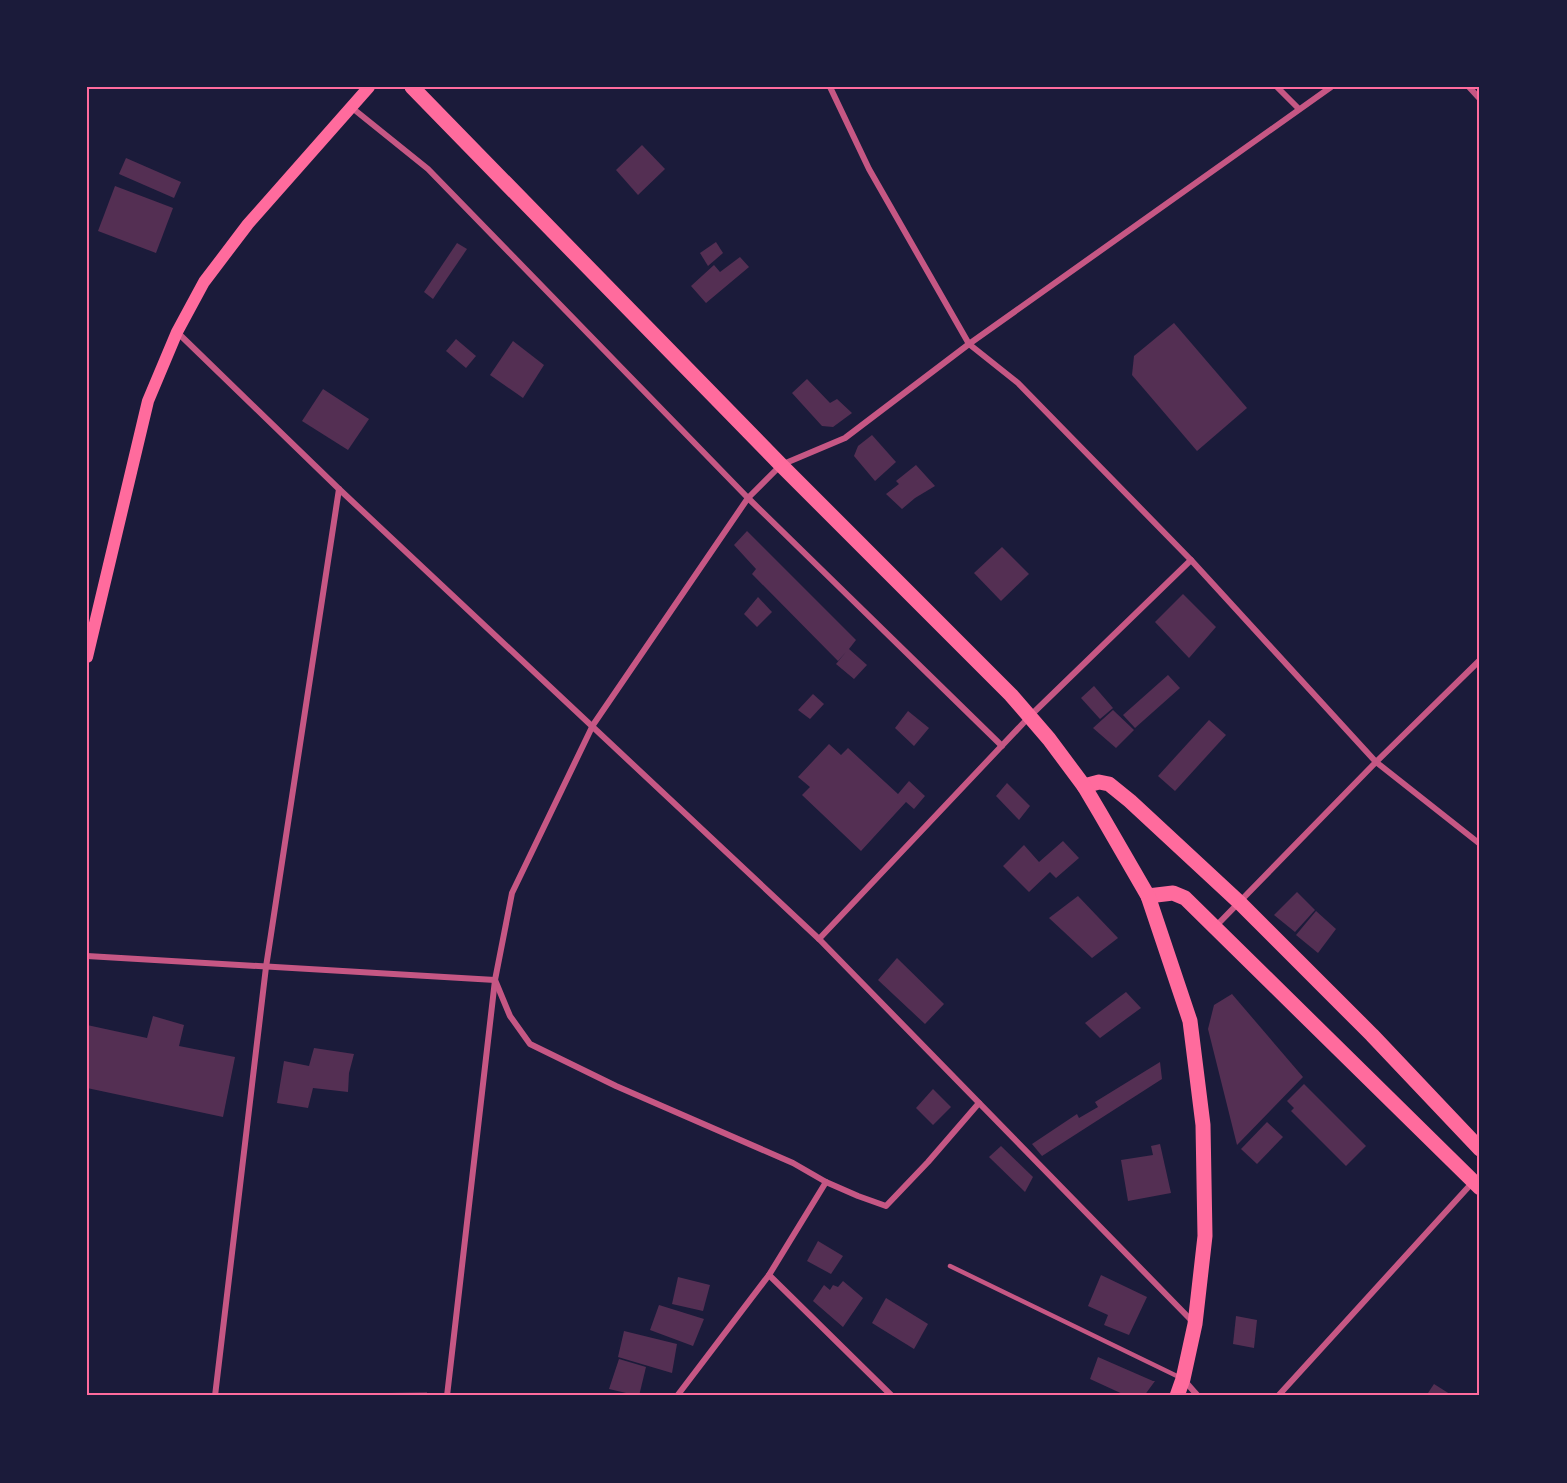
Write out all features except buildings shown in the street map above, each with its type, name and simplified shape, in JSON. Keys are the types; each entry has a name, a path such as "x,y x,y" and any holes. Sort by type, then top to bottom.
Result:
{"main road":[{"path":"87,657 148,401 177,332 204,282 236,241 369,87"},
{"path":"412,87 1030,716 1084,786 1148,896 1190,1021 1203,1125 1205,1236 1195,1324 1177,1396"},
{"path":"1084,786 1099,782 1109,784 1130,801 1240,903 1372,1035 1480,1149"},
{"path":"1148,896 1173,892 1185,898 1476,1185"}],"street":[{"path":"830,87 869,169 969,344 1018,383 1191,560 1376,762 1480,844"},
{"path":"1277,87 1298,108"},
{"path":"447,1396 495,980 512,893 593,725 748,498 781,465 844,438 969,344 1330,87"},
{"path":"1469,87 1480,99"},
{"path":"351,107 428,169 748,498 1002,746"},
{"path":"177,332 339,489 819,939 1195,1324"},
{"path":"215,1396 266,967 339,489"},
{"path":"819,939 1030,716 1191,560"},
{"path":"1216,927 1376,762 1480,660"},
{"path":"87,956 495,980"},
{"path":"495,980 510,1016 530,1044 616,1086 793,1163 826,1182 886,1206 979,1103"},
{"path":"677,1396 769,1275 826,1182"},
{"path":"1278,1396 1476,1185"},
{"path":"769,1275 892,1396"},
{"path":"1183,1379 1198,1396"}],"lane":[{"path":"950,1266 1183,1379"}]}
